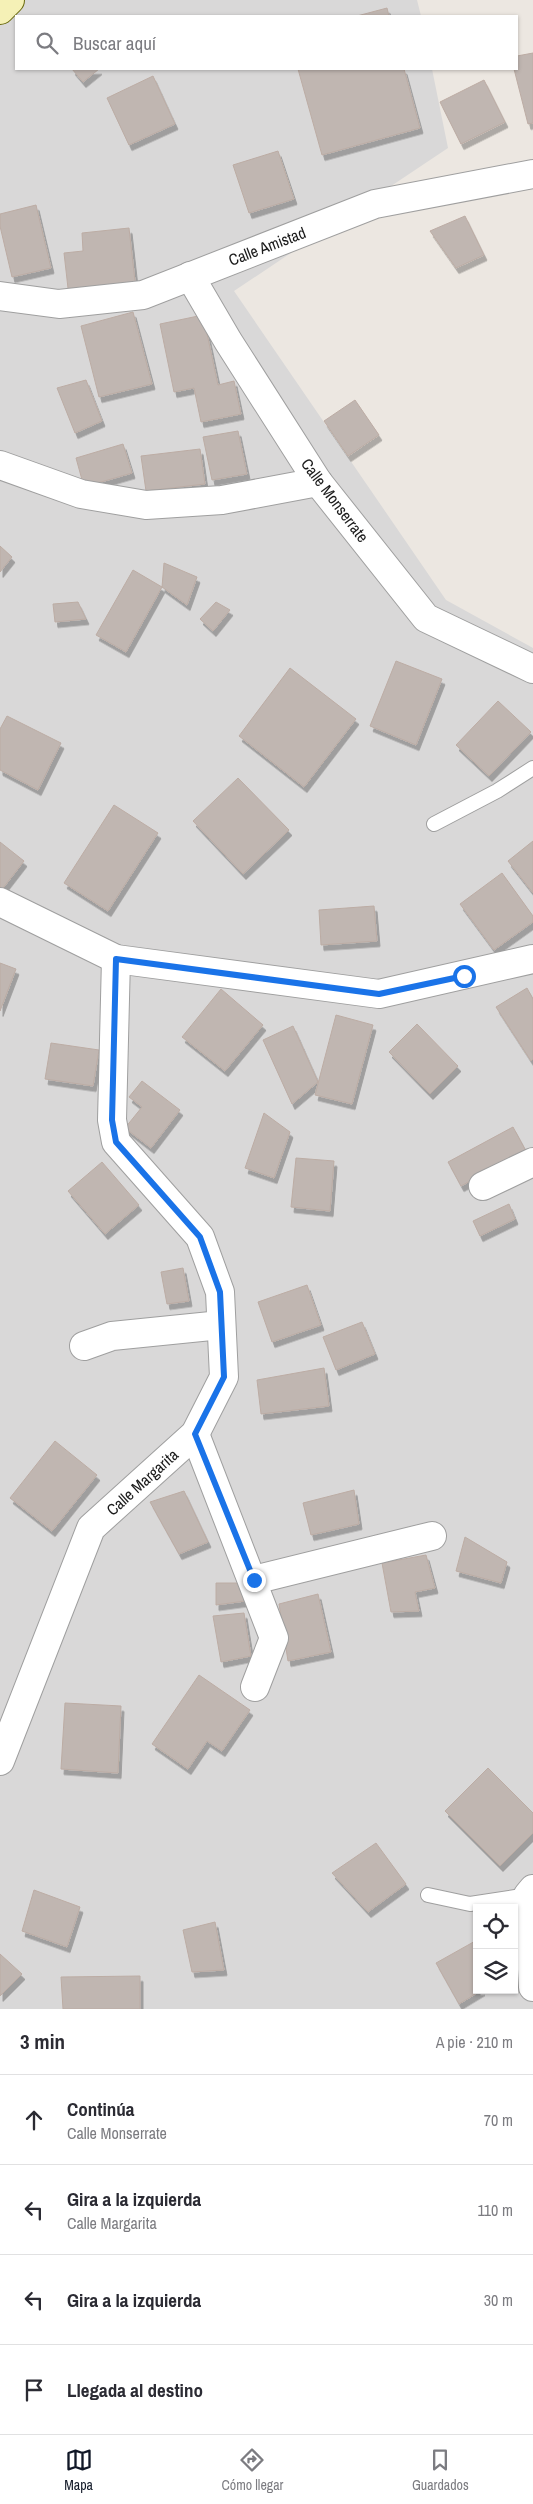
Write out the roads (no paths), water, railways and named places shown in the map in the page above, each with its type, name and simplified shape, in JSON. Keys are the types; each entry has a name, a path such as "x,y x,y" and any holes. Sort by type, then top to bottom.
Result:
{"street":[{"path":"0,10 10,0"},
{"name":"Calle Amistad","path":"0,296 58,304 143,295 375,204 533,174"},
{"name":"Calle Monserrate","path":"190,276 228,341 318,482 426,618 533,669"},
{"path":"0,465 81,494 146,505 222,500 318,482"},
{"path":"0,902 116,959 379,994 532,962"},
{"name":"Calle Margarita","path":"0,1761 91,1528 195,1434 224,1377 220,1292 200,1237 116,1142 112,1120 116,959"},
{"path":"483,1186 533,1162"},
{"path":"84,1346 112,1336 221,1325"},
{"path":"195,1434 254,1580 274,1638 255,1686"},
{"path":"254,1580 432,1536"},
{"path":"531,1892 533,1987"}],"lane":[{"path":"434,824 497,791 533,768"},
{"path":"428,1894 470,1904 531,1892"}]}
